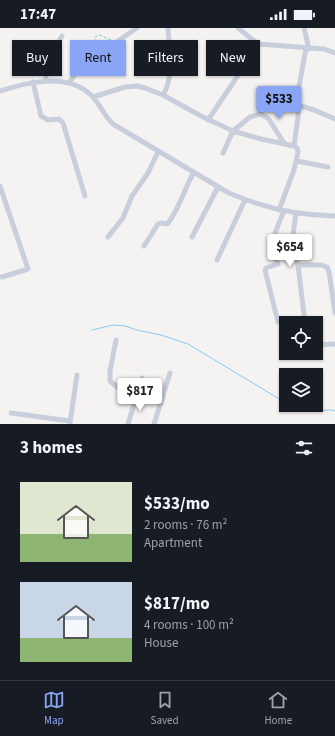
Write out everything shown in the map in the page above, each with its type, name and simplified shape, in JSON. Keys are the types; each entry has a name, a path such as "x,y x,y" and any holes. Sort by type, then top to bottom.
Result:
{"street":[{"path":"120,40 136,28"},
{"path":"164,95 168,84 169,73 168,28"},
{"path":"238,28 253,40"},
{"path":"294,146 299,87 308,48 304,28"},
{"path":"45,81 53,50 62,36"},
{"path":"260,44 324,49 335,52"},
{"path":"69,83 74,76"},
{"path":"208,120 238,76"},
{"path":"0,91 33,82 45,81 69,83 82,88 94,97 102,112 113,124 218,187 245,200 281,211 335,216"},
{"path":"33,82 41,116 48,120 58,119 63,123 85,196"},
{"path":"94,97 129,86 145,88 164,95 208,120 233,131 261,139 284,143 294,146 298,150 297,161 281,211 273,246 273,251 278,264 266,268 265,270 278,322"},
{"path":"260,114 269,90"},
{"path":"298,105 335,119"},
{"path":"223,153 233,131 250,117 260,114 268,118 284,143"},
{"path":"108,237 123,218 132,196 148,173 158,152"},
{"path":"297,161 328,167"},
{"path":"144,246 158,224 168,223 174,214 194,172"},
{"path":"0,186 28,269 2,277"},
{"path":"192,237 218,187"},
{"path":"217,260 245,200"},
{"path":"296,213 292,242 298,265 304,316"},
{"path":"298,265 321,265 326,267 329,272 334,313"},
{"path":"116,340 110,371 110,381 118,388 136,395"},
{"path":"323,345 335,344"},
{"path":"154,424 170,373"},
{"path":"11,412 70,423 77,375"},
{"path":"128,424 142,378"}],"path":[{"path":"95,40 95,37 100,35 108,40"}],"waterway":[{"path":"92,330 113,325 125,326 161,335 188,344 279,399"},
{"path":"323,410 335,411"}]}
